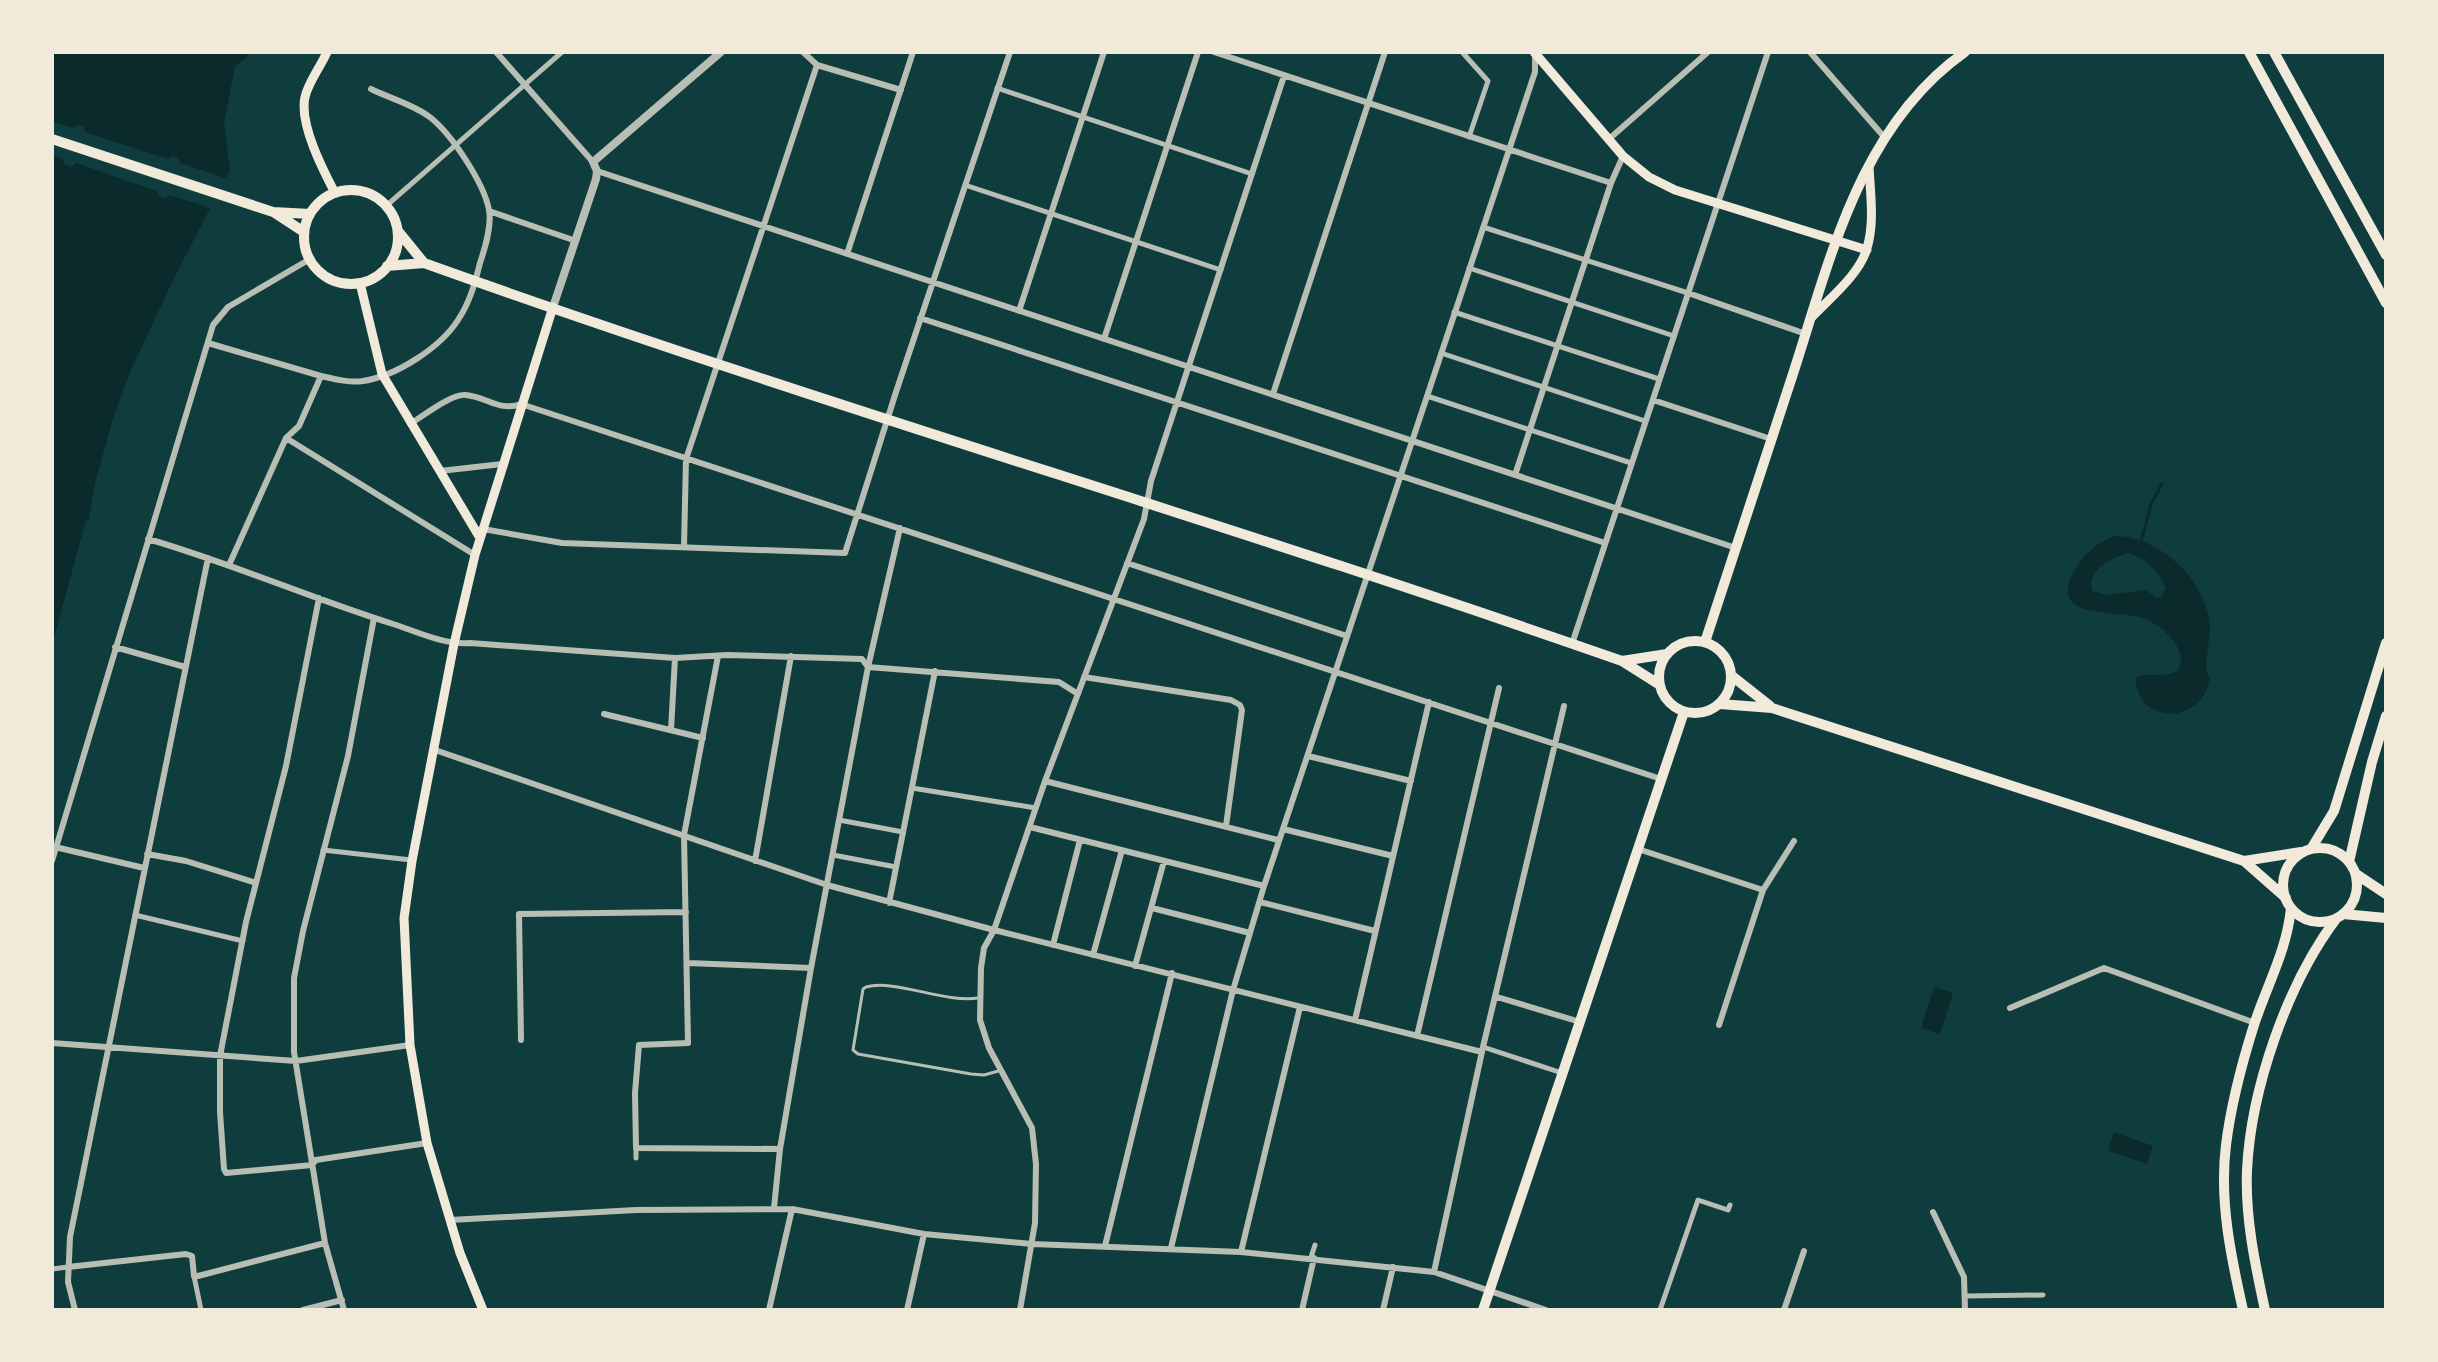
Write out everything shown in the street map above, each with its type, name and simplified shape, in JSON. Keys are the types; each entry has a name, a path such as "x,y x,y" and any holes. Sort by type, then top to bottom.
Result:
{"main road":[{"path":"327,52 305,97 305,118 319,160 335,193"},
{"path":"1535,52 1623,156 1649,177 1675,190 1867,250"},
{"path":"2249,52 2386,303"},
{"path":"2274,52 2386,255"},
{"path":"1705,642 1848,207 1885,138 1916,96 1958,54"},
{"path":"52,139 268,210 310,214"},
{"path":"1812,317 1851,274 1867,250 1871,226 1869,165"},
{"path":"397,230 397,243 387,266 380,274 350,284 323,274 310,259 304,232 310,214 325,198 335,193 357,190 368,193 386,206 397,230 424,263"},
{"path":"268,210 304,232"},
{"path":"387,266 424,263 1622,661 1660,685"},
{"path":"360,283 382,374 410,424 482,534"},
{"path":"483,1310 460,1253 427,1143 410,1045 404,918 454,644 475,555 553,307"},
{"path":"1732,676 1729,691 1720,704 1697,714 1684,712 1664,696 1660,685 1662,663 1667,654 1678,645 1691,641 1705,642 1724,655 1732,676 1772,708"},
{"path":"2243,1310 2231,1258 2224,1182 2233,1105 2255,1023 2289,932 2288,903 2283,888 2288,867 2307,850 2334,811 2386,643"},
{"path":"1622,661 1667,654"},
{"path":"1720,704 1772,708 2244,861 2300,916 2312,921 2340,916 2386,918"},
{"path":"1483,1310 1684,712"},
{"path":"2349,862 2386,716"},
{"path":"2244,861 2307,850 2332,850 2349,862 2356,874 2386,894"},
{"path":"2265,1310 2249,1222 2247,1170 2253,1117 2277,1032 2303,969 2356,896 2356,874"}],"street":[{"path":"496,52 593,162 597,171 553,307"},
{"path":"386,206 562,52"},
{"path":"593,162 721,52"},
{"path":"803,52 817,65 901,90"},
{"path":"847,254 913,52"},
{"path":"482,534 562,543 845,553 1010,52"},
{"path":"1019,311 1104,52"},
{"path":"1104,339 1198,52"},
{"path":"1214,52 1611,183"},
{"path":"1273,394 1385,52"},
{"path":"1462,52 1488,81 1469,137"},
{"path":"1171,1248 1233,990 1278,840 1535,72 1535,52"},
{"path":"1609,139 1708,52"},
{"path":"1572,644 1768,52"},
{"path":"1810,52 1885,138"},
{"path":"684,547 686,459 817,65"},
{"path":"1020,1310 1037,1198 1032,1128 989,1048 980,1020 984,948 994,930 1045,781 1127,563 1284,76"},
{"path":"997,88 1252,174"},
{"path":"208,343 321,376 363,381 410,362 435,346 458,320 476,281 485,249 489,211 480,184 456,146 431,117 371,89"},
{"path":"1515,475 1611,183 1623,156"},
{"path":"597,171 1736,548"},
{"path":"965,185 1221,270"},
{"path":"489,211 576,241"},
{"path":"1483,227 1806,334"},
{"path":"52,861 213,325 228,307 310,259"},
{"path":"1469,268 1674,336"},
{"path":"1454,312 1659,379"},
{"path":"920,318 1605,543"},
{"path":"1441,353 1645,421"},
{"path":"229,565 286,438 299,426 321,376"},
{"path":"410,424 453,397 464,394 510,408 521,404 858,512 1661,779"},
{"path":"1426,396 1631,463"},
{"path":"1653,400 1771,439"},
{"path":"286,438 475,555"},
{"path":"440,471 502,464"},
{"path":"774,1208 780,1149 811,968 868,667 900,528"},
{"path":"148,539 454,644 675,658 791,656 862,659 868,667 1059,682 1078,694"},
{"path":"75,1310 68,1267 70,1237 208,558"},
{"path":"1127,563 1347,636"},
{"path":"319,598 286,766 256,883 220,1056 220,1112 225,1172 312,1165 316,1160 427,1143"},
{"path":"344,1310 325,1243 296,1061 294,978 348,756 374,618"},
{"path":"115,647 185,667"},
{"path":"636,1158 635,1093 639,1045 688,1043 684,835 718,656"},
{"path":"755,861 791,656"},
{"path":"671,730 675,658"},
{"path":"889,903 935,671"},
{"path":"1084,677 1231,700 1240,705 1242,710 1226,826"},
{"path":"1417,1036 1499,688"},
{"path":"1355,1020 1429,702"},
{"path":"1434,1272 1564,706"},
{"path":"604,714 703,738"},
{"path":"435,750 755,861 889,903 1483,1050 1563,1073"},
{"path":"1308,756 1411,781"},
{"path":"1045,781 1278,840"},
{"path":"912,788 1036,808"},
{"path":"839,820 903,832"},
{"path":"1030,827 1264,886"},
{"path":"1283,829 1393,856"},
{"path":"1053,945 1080,840"},
{"path":"1719,1025 1763,890 1794,841"},
{"path":"55,847 144,868"},
{"path":"1638,849 1763,890"},
{"path":"323,850 412,861"},
{"path":"1093,955 1122,850"},
{"path":"147,854 186,861 256,883"},
{"path":"833,855 896,867"},
{"path":"1135,966 1164,861"},
{"path":"1260,902 1375,931"},
{"path":"1152,908 1250,933"},
{"path":"521,1040 519,914 686,912"},
{"path":"134,915 243,941"},
{"path":"688,963 811,968"},
{"path":"2010,1008 2104,968 2255,1023"},
{"path":"1105,1246 1172,973"},
{"path":"1497,997 1580,1022"},
{"path":"1241,1252 1300,1007"},
{"path":"52,1043 296,1061 410,1045"},
{"path":"636,1148 780,1149"},
{"path":"1660,1310 1698,1200 1728,1210 1730,1205"},
{"path":"450,1220 636,1207 792,1209 924,1234 1032,1244 1241,1252 1434,1272 1546,1310"},
{"path":"769,1310 792,1209"},
{"path":"1933,1212 1964,1277 1965,1310"},
{"path":"907,1310 924,1234"},
{"path":"194,1276 325,1243"},
{"path":"1302,1310 1315,1245"},
{"path":"1784,1310 1804,1251"},
{"path":"52,1269 186,1254 192,1256 201,1310"},
{"path":"1383,1310 1393,1267"},
{"path":"1966,1296 2043,1295"},
{"path":"303,1310 342,1300"}],"lane":[{"path":"980,998 964,1000 883,986 866,987 863,989 853,1050 858,1054 971,1074 984,1075 1002,1070"}],"water":[{"path":"52,52 249,52 235,66 224,124 230,170 174,278 131,370 114,415 95,483 89,520 86,520 52,645"},
{"path":"2115,536 2132,538 2164,553 2191,578 2201,594 2210,627 2207,666 2210,677 2200,700 2184,711 2156,711 2142,700 2136,686 2136,678 2141,676 2177,670 2181,662 2180,653 2167,633 2135,616 2085,609 2075,605 2069,597 2068,586 2078,565 2092,549","holes":["2127,553 2151,566 2159,576 2166,588 2162,596 2157,598 2145,590 2108,595 2092,591 2093,577 2101,566"]},
{"path":"1934,987 1953,993 1940,1034 1921,1028"},
{"path":"2114,1132 2153,1146 2147,1164 2108,1151"}],"pier":[{"path":"52,121 73,128 78,125 84,127 85,132 168,159 172,156 178,158 180,163 231,180 216,210 170,195 165,198 159,196 157,191 76,163 71,167 65,165 63,159 52,156"}],"waterway":[{"path":"2141,542 2151,504 2162,484"}]}
